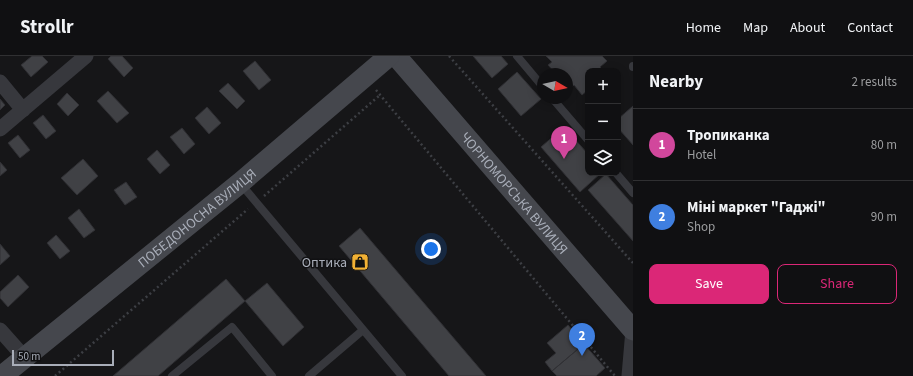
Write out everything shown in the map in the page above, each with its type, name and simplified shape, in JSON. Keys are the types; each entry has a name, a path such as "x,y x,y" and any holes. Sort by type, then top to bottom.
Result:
{"street":[{"path":"0,129 86,56"},
{"name":"ПОБЕДОНОСНА ВУЛИЦЯ","path":"2,376 240,183 388,56"},
{"name":"ЧОРНОМОРСЬКА ВУЛИЦЯ","path":"396,56 633,330"},
{"path":"0,82 23,110"},
{"path":"0,330 24,357"},
{"path":"629,376 633,330"}],"lane":[{"path":"517,56 537,80"},
{"path":"557,104 585,136"},
{"path":"619,176 633,193"},
{"path":"240,183 402,376"},
{"path":"172,376 232,327 272,376"},
{"path":"309,376 363,330"}],"path":[{"path":"449,56 633,262"},
{"path":"364,77 616,376"},
{"path":"54,376 380,96"}],"building":[{"path":"32,56 42,56 48,62 31,77 21,65"},
{"path":"111,56 122,56 133,68 124,77 108,59"},
{"path":"473,56 501,56 508,64 492,78"},
{"path":"546,56 602,56 607,61 600,67 601,68 585,68 585,92 582,95 574,85 573,86 573,68 551,68 548,65 552,62"},
{"path":"255,61 271,80 259,90 243,71"},
{"path":"517,72 537,94 537,102 521,116 498,89"},
{"path":"228,83 245,101 237,109 219,91"},
{"path":"108,91 129,113 117,123 97,101"},
{"path":"67,93 79,105 68,116 57,104"},
{"path":"0,99 5,105 0,110"},
{"path":"633,106 633,145 621,131 621,116"},
{"path":"207,107 221,123 209,134 195,118"},
{"path":"43,115 56,131 46,139 33,123"},
{"path":"564,127 585,151 585,176 598,176 580,192 541,147"},
{"path":"182,128 195,144 184,154 170,137"},
{"path":"18,135 30,150 20,158 8,143"},
{"path":"157,150 170,165 160,174 147,159"},
{"path":"83,159 98,176 77,195 61,178"},
{"path":"0,162 7,170 0,176"},
{"path":"604,176 608,176 633,205 633,241 588,190"},
{"path":"126,182 137,197 125,205 114,190"},
{"path":"79,209 95,230 84,238 68,218"},
{"path":"360,228 486,376 449,376 339,246"},
{"path":"56,235 70,251 60,259 47,243"},
{"path":"0,244 10,256 0,265"},
{"path":"18,275 29,287 8,307 0,298 0,292"},
{"path":"226,279 245,301 158,376 113,376"},
{"path":"267,283 304,327 283,346 245,301"},
{"path":"568,325 584,344 552,371 545,362 556,353 547,343"},
{"path":"584,344 605,368 596,376 557,376 552,371"}],"place":[{"name":"Тропиканка","path":"564,159"},
{"name":"Оптика","path":"360,262"},
{"name":"Міні маркет \"Гаджі\"","path":"582,356"}]}
